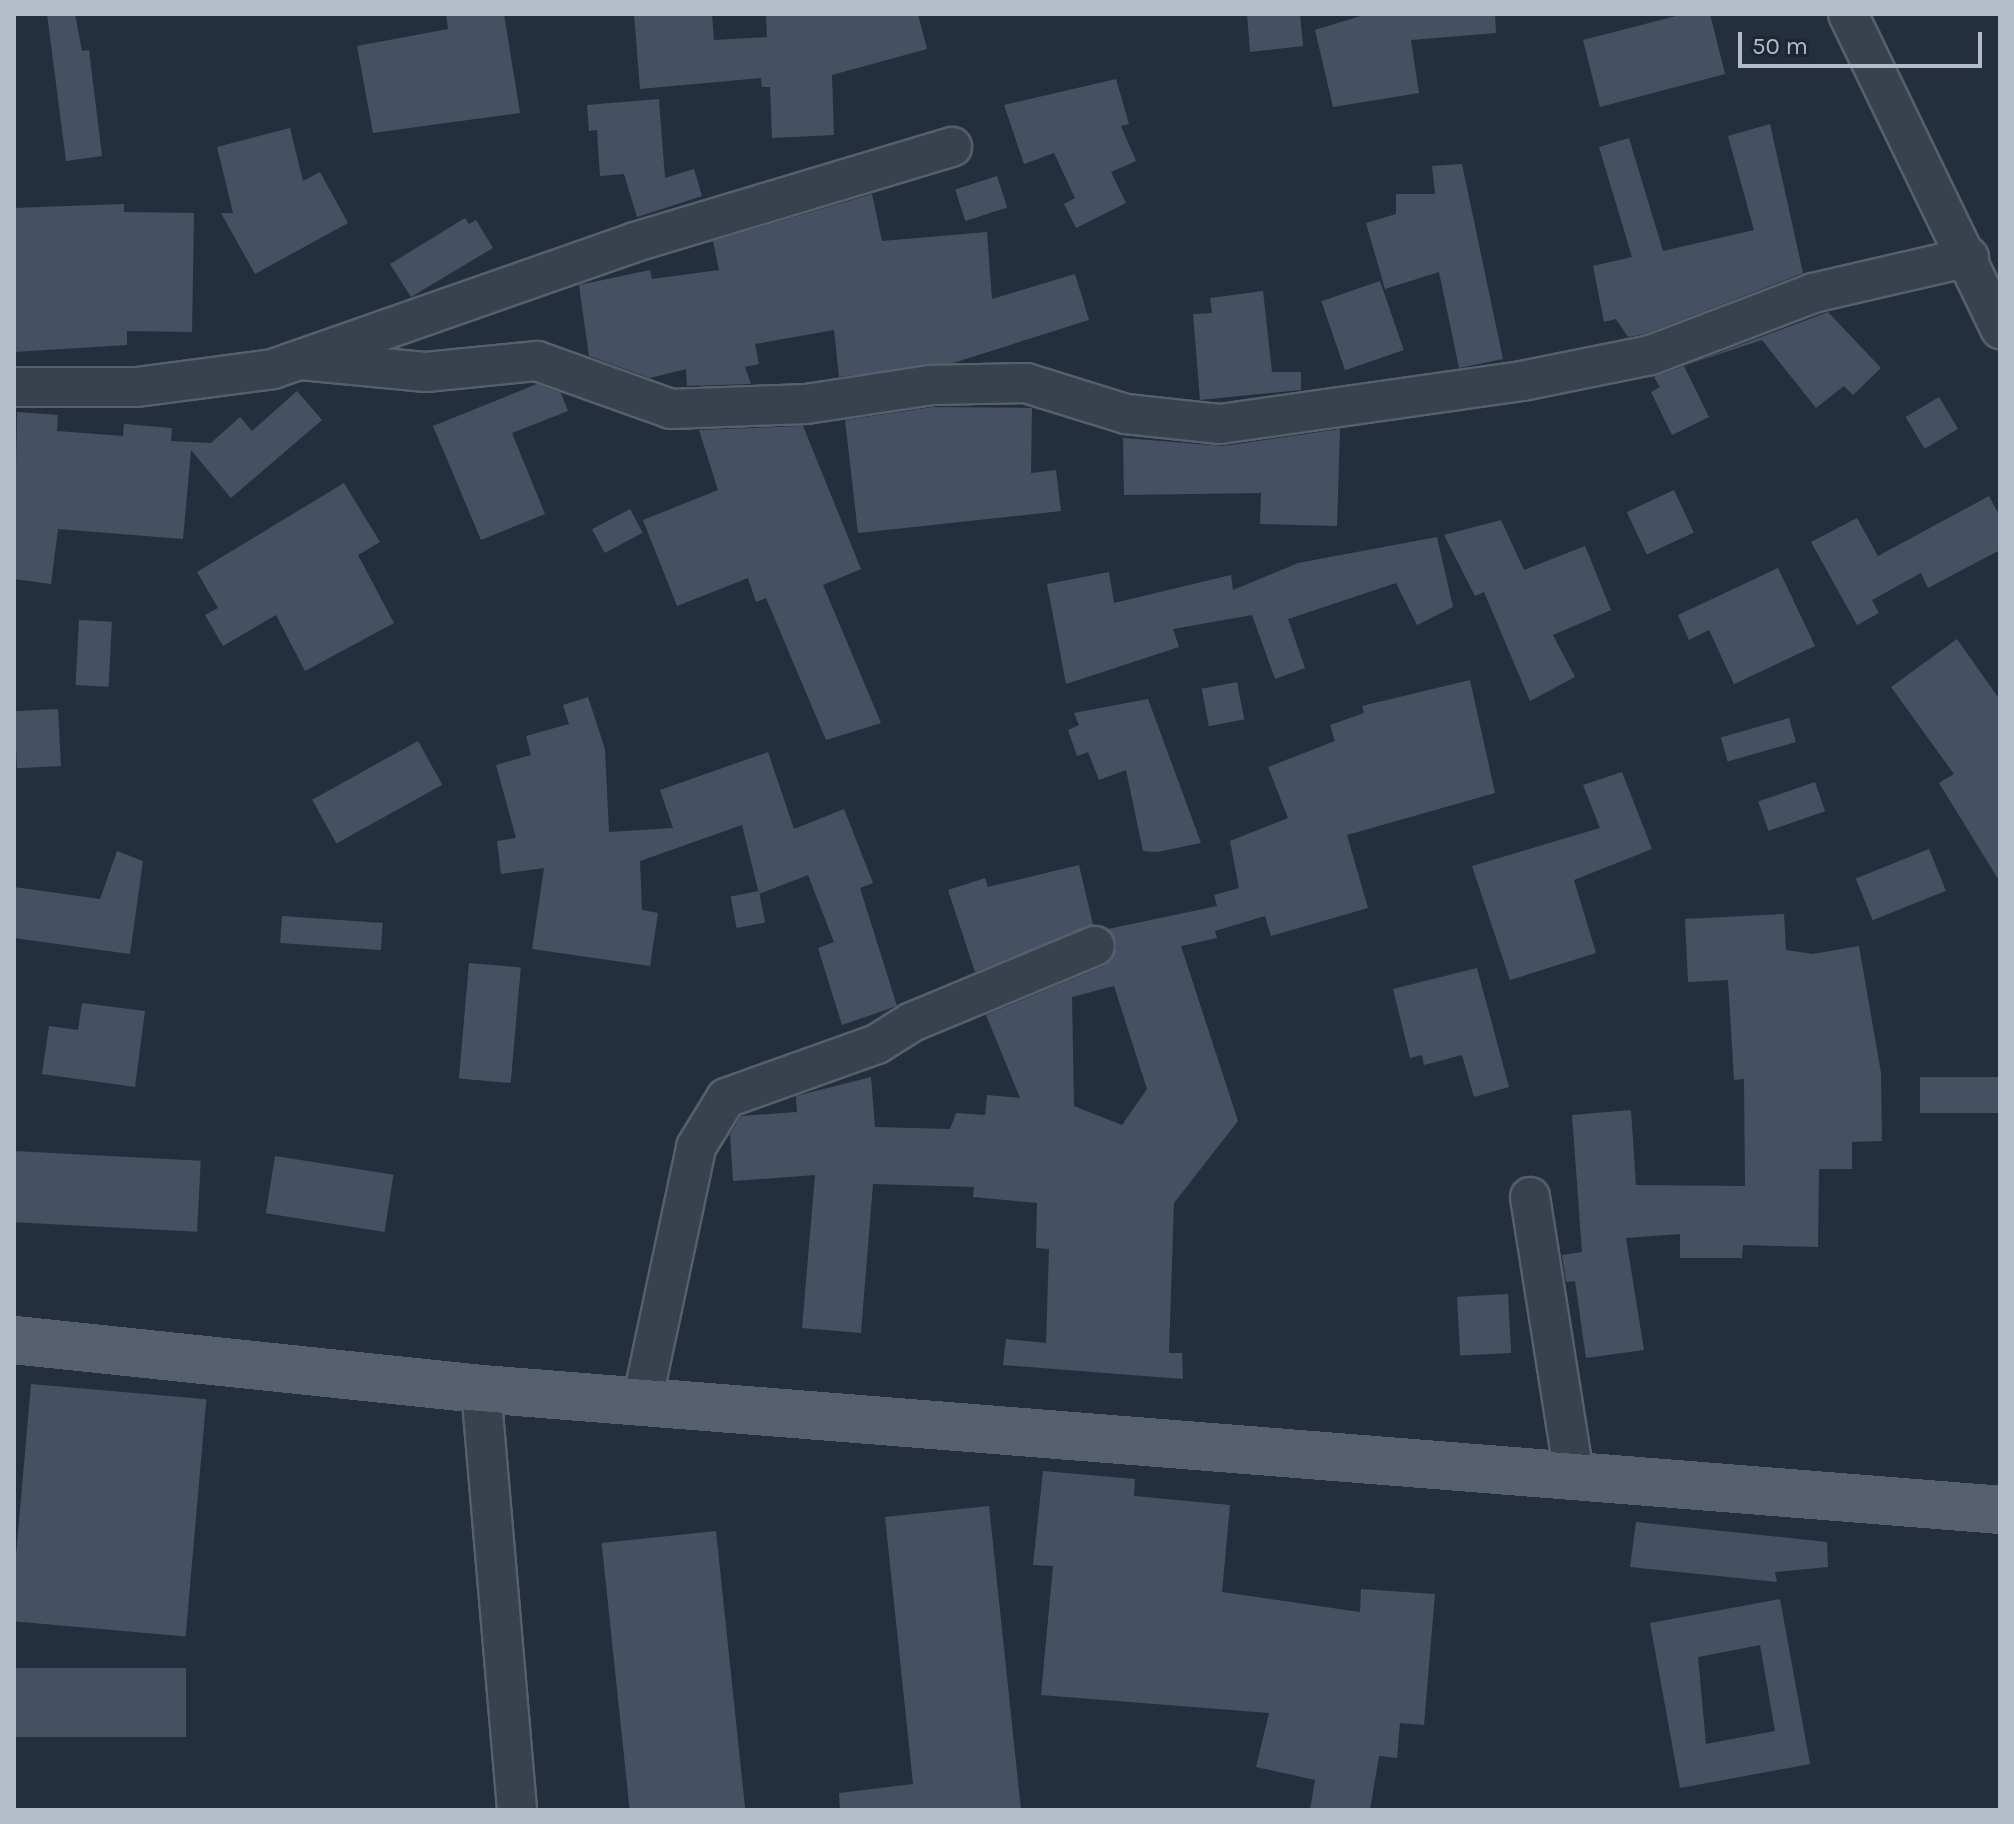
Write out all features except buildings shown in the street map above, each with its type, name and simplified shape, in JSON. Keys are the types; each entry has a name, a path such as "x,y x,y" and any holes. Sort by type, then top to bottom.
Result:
{"main road":[{"path":"14,1340 481,1389 2000,1510"}],"street":[{"path":"1848,14 1969,257 2000,329"},
{"path":"14,387 137,387 301,360 635,242 952,147"},
{"path":"301,360 426,372 537,361 671,409 806,404 931,385 1026,383 1126,414 1220,424 1522,381 1651,355 1813,293 1969,257"},
{"path":"642,1402 696,1147 726,1098 877,1044 912,1022 1095,946"},
{"path":"1530,1197 1574,1474"},
{"path":"481,1389 517,1810"}]}
